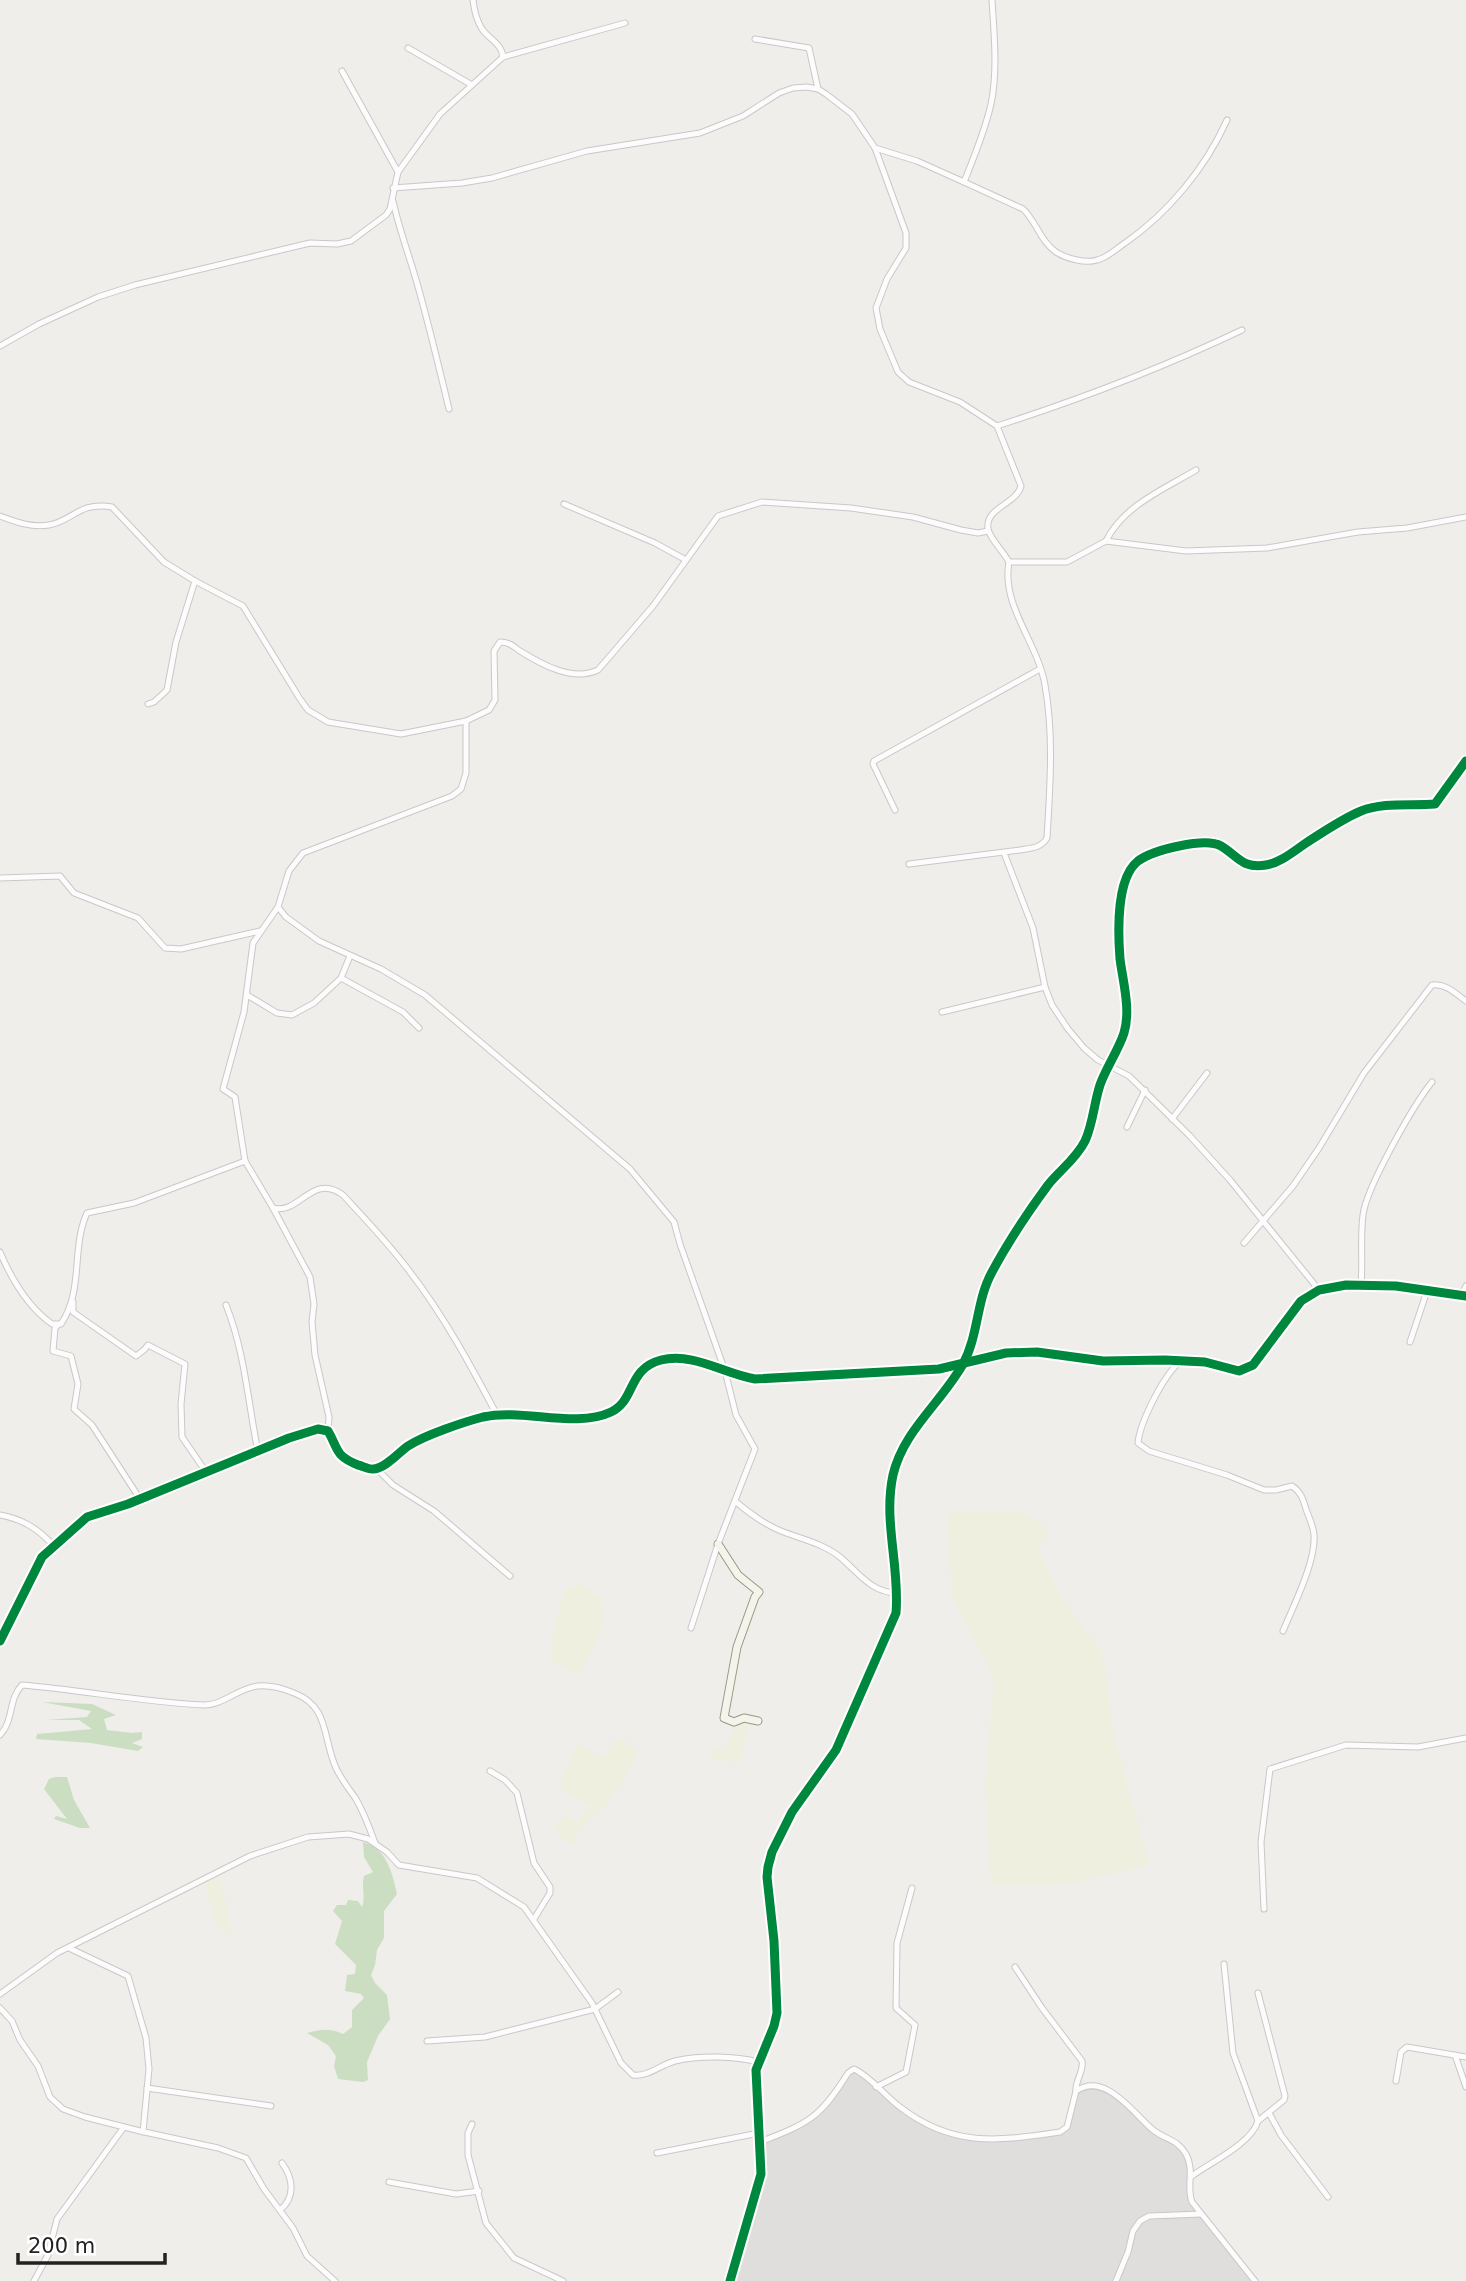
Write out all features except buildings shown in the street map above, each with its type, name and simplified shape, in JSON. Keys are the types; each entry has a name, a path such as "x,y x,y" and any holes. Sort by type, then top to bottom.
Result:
{"street":[{"path":"473,0 482,29 501,48 503,57"},
{"path":"964,182 991,105 994,66 992,0"},
{"path":"0,346 38,324 98,297 135,285 310,243 351,242 386,215 398,172 440,114 503,57 625,23"},
{"path":"755,39 809,48 818,89"},
{"path":"408,48 472,85"},
{"path":"342,71 398,172"},
{"path":"393,188 492,178 587,151 701,133 743,116 779,93 793,88 818,89 852,114 875,148 906,233 906,248 887,279 876,308 880,329 898,372 909,382 960,402 998,426 1021,486 1017,496 994,512 988,531 1009,562 1007,583 1012,601 1045,683 1051,752 1047,838 1039,847 909,863"},
{"path":"875,148 917,161 1023,209 1054,251 1084,261 1099,260 1133,238 1163,212 1204,163 1227,120"},
{"path":"392,198 395,216 431,332 449,409"},
{"path":"998,426 1063,405 1178,360 1242,330"},
{"path":"1009,562 1067,562 1106,541 1123,517 1151,496 1196,470"},
{"path":"0,516 22,524 41,526 55,523 88,507 112,507 164,562 243,606 300,699 316,716 328,722 401,734 467,721 489,710 495,699 494,651 500,642 510,644 553,669 584,673 598,670 653,606 718,516 762,502 851,508 913,517 978,533 988,531"},
{"path":"564,504 686,559"},
{"path":"1106,541 1186,551 1267,548 1466,517"},
{"path":"148,704 167,690 176,642 195,581"},
{"path":"895,810 873,764 874,761 1041,669"},
{"path":"467,721 466,773 461,789 452,796 303,853 293,863 278,907 253,943 239,1037 223,1089 235,1097 245,1161 310,1277 316,1356 329,1417 328,1431 337,1452 341,1457 377,1469 393,1485 435,1511 510,1576"},
{"path":"730,2281 761,2174 756,2070 777,2013 774,1941 767,1877 772,1852 792,1812 836,1750 893,1621 898,1593 890,1514 893,1476 903,1447 940,1399 963,1363 976,1333 984,1287 1014,1236 1047,1186 1084,1142 1101,1082 1126,1025 1126,997 1120,956 1123,880 1138,861 1156,852 1209,842 1220,845 1238,860 1249,865 1269,865 1364,810 1394,805 1435,804 1466,761"},
{"path":"1004,853 1033,928 1045,987 1059,1017 1084,1048 1129,1076 1145,1090 1230,1180 1319,1290"},
{"path":"0,878 60,876 74,893 138,918 165,948 181,949 260,931"},
{"path":"278,907 305,932 381,969 425,995 630,1169 674,1222 725,1371 736,1415 755,1449 718,1544 691,1628"},
{"path":"247,995 265,1008 290,1016 314,1003 341,978 350,956"},
{"path":"341,978 403,1012 418,1028"},
{"path":"1244,1243 1264,1221 1319,1147 1364,1073 1432,985 1439,984 1466,1001"},
{"path":"942,1012 1045,987"},
{"path":"1172,1119 1207,1073"},
{"path":"1361,1285 1363,1213 1373,1184 1419,1098 1432,1082"},
{"path":"1127,1127 1145,1090"},
{"path":"206,1472 182,1437 181,1404 185,1364 148,1345 136,1356 73,1312 73,1298 82,1228 87,1213 134,1203 245,1161"},
{"path":"273,1208 279,1210 291,1205 318,1188 337,1190 343,1195 409,1270 428,1297 497,1415"},
{"path":"0,1252 7,1268 35,1308 45,1319 58,1325"},
{"path":"377,1469 412,1443 482,1417 497,1415 581,1418 612,1412 624,1401 638,1374 662,1360 694,1361 737,1376 772,1379 939,1369 1006,1353 1037,1352 1102,1361 1205,1363 1240,1371 1247,1370 1301,1301 1319,1290 1361,1285 1396,1286 1464,1296 1466,1286"},
{"path":"1410,1342 1427,1291"},
{"path":"73,1298 64,1319 55,1328 53,1351 71,1356 78,1384 74,1409 92,1425 140,1499"},
{"path":"226,1305 236,1328 243,1360 258,1452"},
{"path":"1181,1361 1171,1368 1162,1383 1138,1443 1149,1451 1227,1475 1264,1490 1292,1486 1298,1490 1314,1533 1314,1545 1305,1577 1283,1631"},
{"path":"0,1642 38,1563 48,1550 87,1517 140,1499 311,1431 328,1431"},
{"path":"735,1502 774,1527 832,1552 873,1587 884,1592 898,1593"},
{"path":"0,1516 16,1518 39,1531 51,1543 48,1550"},
{"path":"718,1544 738,1575 759,1592 737,1647 724,1718 734,1722 744,1718 758,1721"},
{"path":"0,1735 7,1727 15,1696 22,1685 205,1706 257,1686 277,1686 304,1697 314,1704 319,1712 334,1764 356,1800 375,1843"},
{"path":"1264,1909 1261,1842 1270,1769 1346,1745 1418,1747 1466,1738"},
{"path":"491,1771 505,1780 517,1793 534,1863 551,1887 550,1894 534,1919"},
{"path":"0,1994 41,1963 250,1856 308,1837 349,1834 375,1843 399,1865 477,1878 524,1907 595,2009 621,2063 633,2076 641,2076 672,2062 691,2058 737,2057 759,2062"},
{"path":"876,2087 906,2072 915,2025 896,2008 897,1943 912,1888"},
{"path":"69,1948 128,1976 146,2038 149,2069 143,2132"},
{"path":"1224,1964 1233,2053 1258,2121"},
{"path":"760,2143 805,2124 816,2116 852,2070 859,2071 911,2115 933,2127 970,2139 986,2140 1063,2130 1067,2127 1076,2085 1083,2067 1082,2061 1015,1967"},
{"path":"427,2041 485,2037 595,2009 618,1992"},
{"path":"1192,2176 1240,2144 1252,2134 1258,2121 1284,2100 1258,1993"},
{"path":"0,2008 12,2021 20,2040 38,2066 54,2102 67,2111 143,2132 218,2148 246,2158 307,2256 335,2281"},
{"path":"1396,2081 1401,2052 1407,2047 1466,2056"},
{"path":"1455,2055 1466,2087"},
{"path":"1076,2091 1092,2086 1120,2096 1153,2129 1177,2142 1189,2162 1192,2176 1190,2196 1201,2214 1255,2281"},
{"path":"147,2088 271,2106"},
{"path":"1269,2113 1281,2135 1328,2197"},
{"path":"472,2124 468,2133 468,2155 486,2223 514,2258 562,2281"},
{"path":"34,2281 48,2255 57,2219 124,2127"},
{"path":"657,2153 759,2133"},
{"path":"280,2210 288,2204 292,2179 282,2163"},
{"path":"389,2182 456,2194 479,2191"},
{"path":"1116,2281 1133,2231 1140,2221 1149,2216 1201,2214"}],"shaded area":[{"path":"855,2070 911,2116 970,2140 1064,2131 1077,2091 1092,2087 1121,2096 1152,2130 1177,2142 1189,2162 1189,2195 1254,2281 731,2281 761,2174 761,2143 817,2116 849,2072"}],"green space":[{"path":"1022,1511 1048,1529 1038,1549 1062,1599 1102,1651 1116,1744 1150,1865 1068,1884 991,1886 985,1787 994,1676 952,1598 946,1512"},
{"path":"583,1584 598,1597 603,1595 601,1606 604,1621 578,1676 552,1662 550,1648 565,1589"},
{"path":"42,1702 92,1704 116,1715 104,1719 107,1730 142,1732 142,1739 132,1743 143,1747 138,1751 91,1743 36,1739 37,1734 92,1729 79,1720 46,1720 87,1717 91,1711"},
{"path":"740,1719 749,1723 740,1763 709,1758 715,1748 723,1749"},
{"path":"615,1739 628,1741 638,1749 636,1758 620,1786 602,1809 577,1833 574,1845 565,1842 555,1827 566,1813 577,1823 584,1810 594,1809 559,1785 573,1753 578,1744 599,1758 607,1753"},
{"path":"67,1777 74,1800 90,1828 80,1828 54,1819 56,1816 67,1819 44,1789 49,1779"},
{"path":"363,1842 378,1850 387,1862 397,1894 384,1911 384,1938 377,1950 371,1975 387,1995 390,2019 378,2036 367,2062 368,2080 363,2082 338,2079 334,2066 336,2056 328,2045 307,2033 325,2030 343,2034 352,2027 352,2010 364,1998 361,1994 345,1991 347,1975 355,1974 356,1965 335,1944 342,1921 333,1911 337,1905 346,1905 348,1900 358,1901 362,1907 364,1876 373,1872 364,1857"},
{"path":"222,1877 231,1935 216,1927 204,1882"}],"cycle path":[{"path":"730,2281 761,2174 756,2070 777,2013 774,1941 767,1877 772,1852 792,1812 836,1750 896,1613 890,1492 898,1459 914,1431 963,1364 987,1283 1018,1227 1077,1153 1088,1134 1100,1085 1126,1024 1127,1006 1120,959 1119,921 1122,893 1131,869 1138,861 1155,853 1203,843 1221,846 1251,865 1271,864 1361,811 1388,805 1435,804 1466,761"},
{"path":"0,1641 42,1557 87,1517 128,1504 289,1438 318,1429 328,1431 338,1452 345,1459 367,1468 378,1468 415,1442 483,1417 515,1415 581,1419 611,1412 625,1400 642,1370 650,1364 673,1358 697,1361 755,1379 939,1369 1006,1353 1037,1352 1103,1361 1205,1362 1239,1371 1253,1365 1301,1301 1319,1290 1346,1285 1396,1286 1466,1296"}]}
